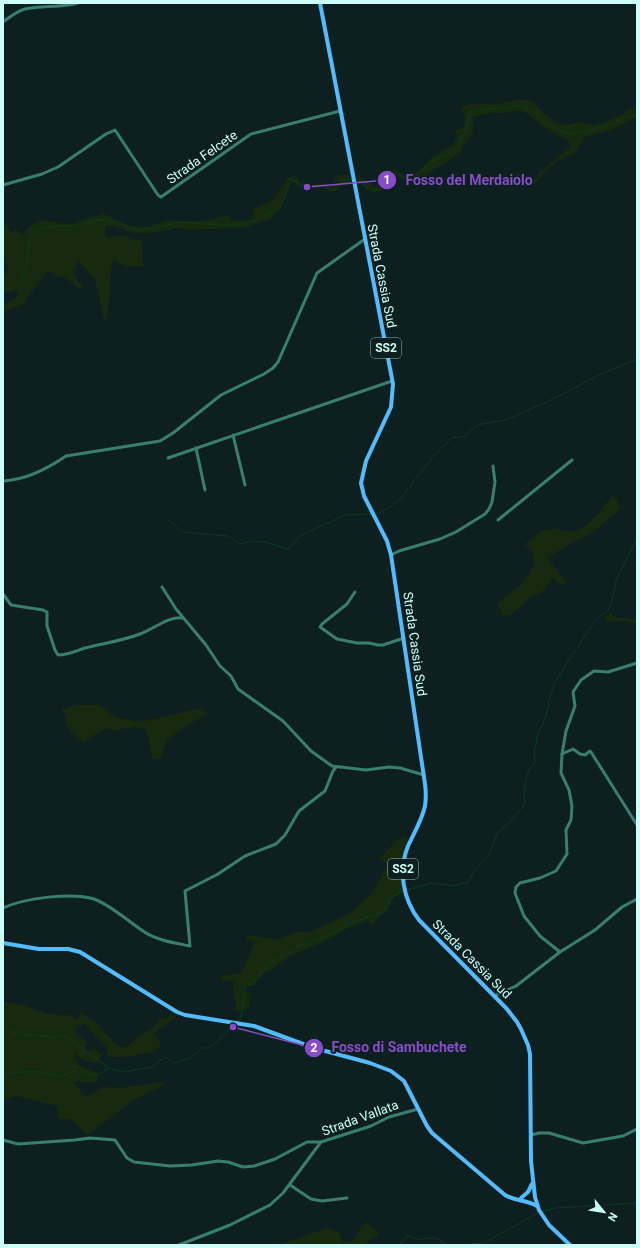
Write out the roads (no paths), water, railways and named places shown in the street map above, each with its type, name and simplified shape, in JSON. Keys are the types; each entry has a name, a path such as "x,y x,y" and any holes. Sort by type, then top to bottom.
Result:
{"main road":[{"name":"Strada Cassia Sud","path":"320,3 392,381 391,407 366,461 361,483 364,496 387,541 392,555 424,775 426,798 425,805 404,860 403,876 405,891 411,907 419,920 494,996 517,1022 528,1045 531,1065 531,1135 535,1197 542,1215 556,1233 570,1245"},
{"path":"3,943 39,949 80,952 177,1012 193,1017 228,1021 259,1028 314,1048 370,1063 391,1071 404,1081 432,1133 505,1194 521,1199 539,1208"},
{"path":"521,1199 528,1192 533,1182"},
{"path":"521,1199 535,1197"}],"street":[{"path":"3,22 15,13 25,9 69,6 78,3"},
{"name":"Strada Felcete","path":"3,185 42,174 58,167 106,134 115,130 158,195 161,197 251,134 340,111"},
{"path":"3,481 15,480 36,473 66,456 160,441 173,433 221,395 269,371 278,362 317,273 365,239"},
{"path":"168,458 392,381"},
{"path":"233,435 245,485"},
{"path":"196,448 206,490"},
{"path":"498,520 572,460"},
{"path":"392,555 440,539 463,528 484,514 489,509 492,502 495,482 493,466"},
{"path":"162,587 173,606 206,645 220,666 231,676 238,689 283,721 311,751 332,766 336,767 366,770 389,767 400,768 424,775"},
{"path":"354,592 347,604 320,627 337,639 357,643 369,642 383,645 404,638"},
{"path":"3,594 11,605 47,612 47,626 58,655 116,642 140,634 177,618 183,618"},
{"path":"560,952 540,936 524,916 515,893 516,887 520,883 540,878 556,871 567,854 566,830 570,820 572,806 569,790 561,773 562,754 566,731 575,706 573,692 581,680 594,672 608,672 637,663"},
{"path":"562,754 573,749 580,754 585,755 590,751 637,825"},
{"path":"3,908 52,896 80,897 94,900 130,921 148,934 190,946 185,891 218,874 245,856 276,844 285,835 299,811 325,791 336,767"},
{"path":"494,996 516,986 560,952 595,930 622,907 637,900"},
{"name":"Strada Vallata","path":"179,1245 230,1225 270,1205 290,1185 321,1142 371,1126 389,1117 418,1109"},
{"path":"531,1135 539,1133 549,1134 583,1143 622,1136 637,1129"},
{"path":"3,1140 18,1144 90,1138 115,1140 127,1158 134,1162 170,1166 192,1165 218,1161 228,1162 243,1167 254,1166 275,1158 307,1142 321,1142"},
{"path":"290,1185 311,1199 322,1200 347,1198"}],"waterway":[{"path":"356,181 375,191 385,184 394,170 404,178 418,174 432,161 449,153 456,147 464,133 470,112 475,110 525,106 536,113 544,122 570,134 593,130 637,115"},
{"path":"3,289 12,289 23,279 29,244 32,234 36,229 46,227 76,226 96,220 116,221 134,230 156,228 179,222 220,225 244,224 263,217 279,208 285,197 291,179 307,187 324,185 330,190 341,181 353,180"},
{"path":"376,514 386,510 400,499 435,454 452,438 466,436 477,425 509,419 557,397 601,374 637,359"},
{"path":"167,519 182,532 228,536 240,544 253,541 264,542 288,549 300,536 345,515 371,514"},
{"path":"407,890 431,883 454,886 468,882 474,871 489,855 497,834 510,822 524,805 528,772 535,762 534,752 538,734 546,717 550,696 555,682 595,621 609,609 616,581 637,539"},
{"path":"237,1022 241,1018 245,987 258,979 268,963 284,956 300,945 318,940 336,932 345,925 382,912 387,907 391,898 403,891"},
{"path":"3,1074 33,1071 60,1076 75,1071 83,1074 98,1075 109,1068 123,1072 151,1067 165,1057 174,1063 190,1058 203,1048 208,1048 217,1042 235,1024"},
{"path":"3,1027 12,1032 28,1035 45,1036 51,1038 63,1035 109,1068"},
{"path":"541,1212 555,1208 637,1203"},
{"path":"459,1245 484,1243 538,1213"},
{"path":"397,1245 403,1242 407,1236 412,1236 418,1240 436,1238 446,1245"}],"place":[{"name":"Fosso del Merdaiolo","path":"307,187"},
{"name":"Fosso di Sambuchete","path":"233,1027"}]}
